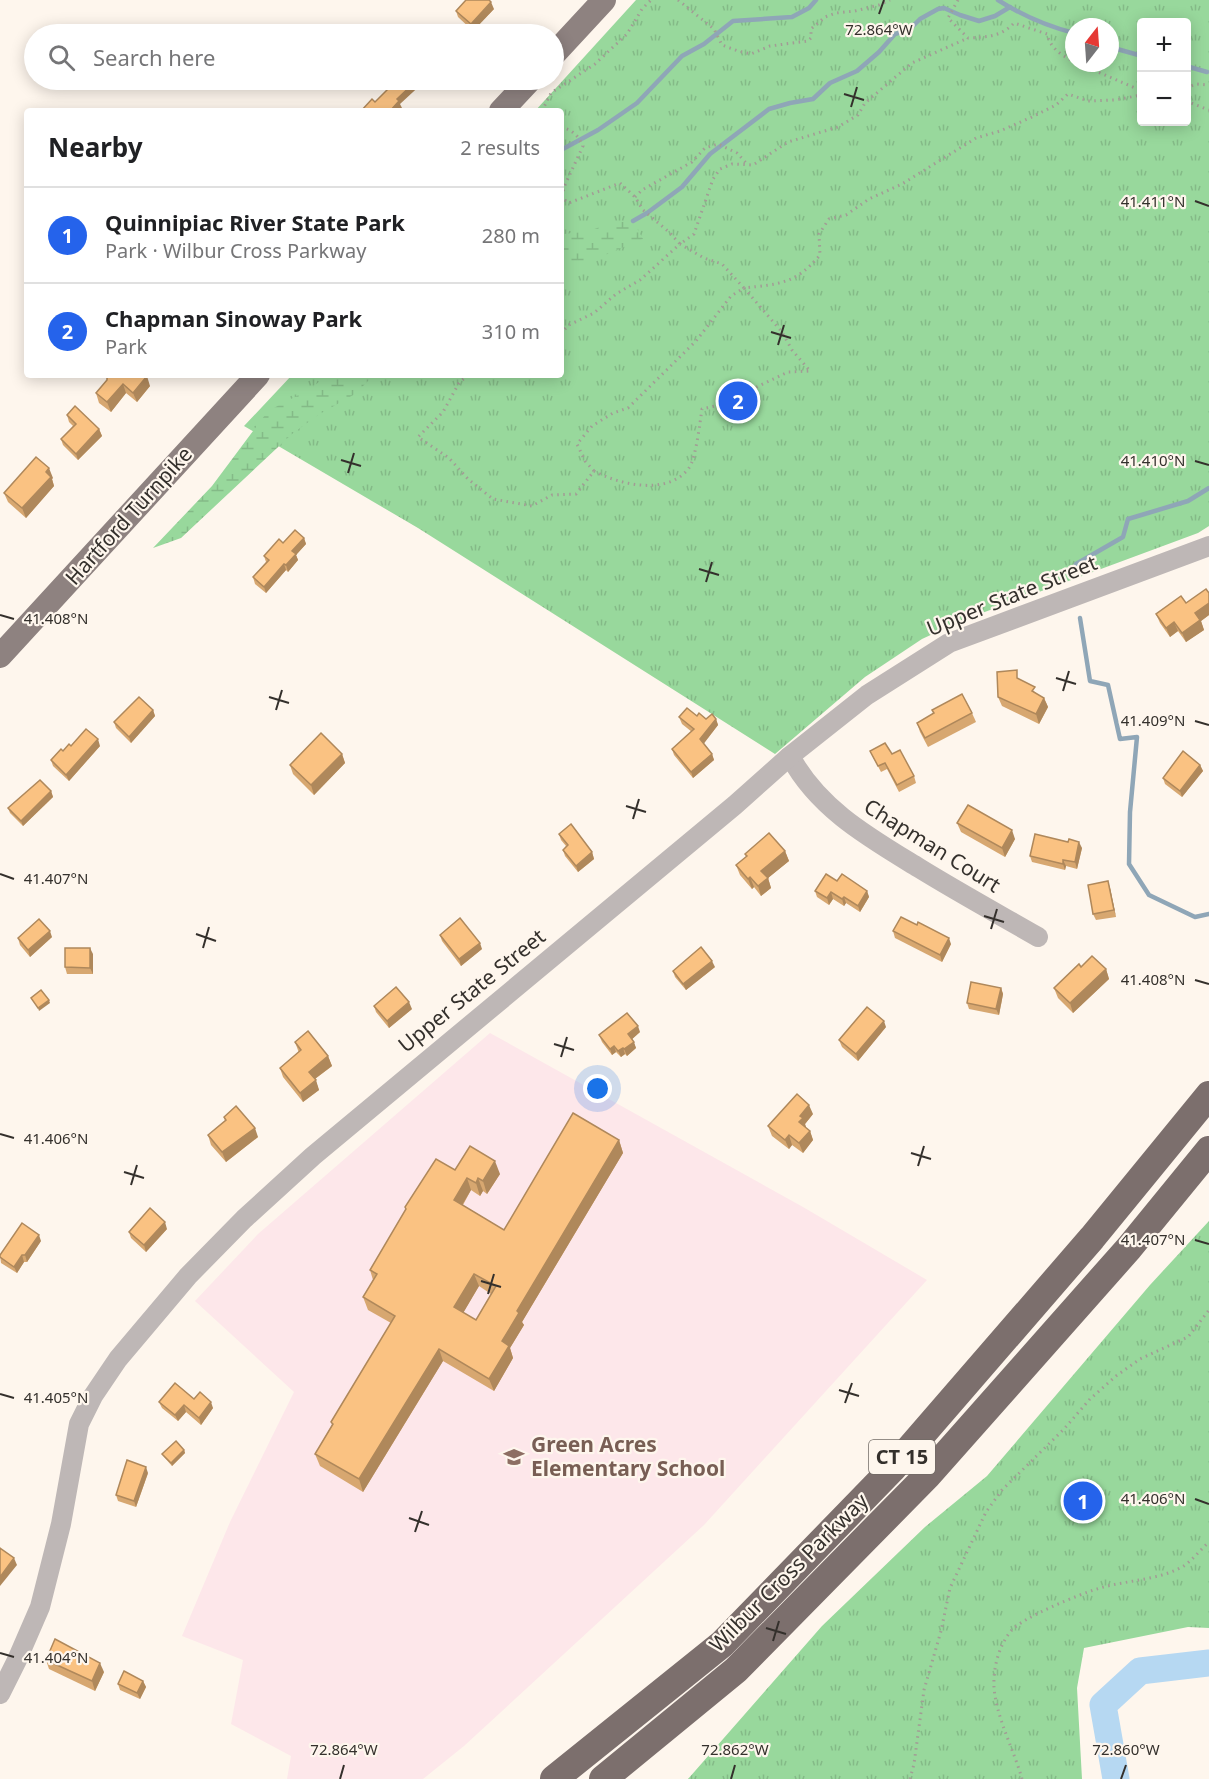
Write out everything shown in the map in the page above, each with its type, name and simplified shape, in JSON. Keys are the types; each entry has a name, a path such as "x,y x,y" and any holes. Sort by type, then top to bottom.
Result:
{"highway":[{"name":"Wilbur Cross Parkway","path":"554,1779 722,1644 892,1469 1092,1238 1209,1095"},
{"name":"Wilbur Cross Parkway","path":"603,1779 736,1670 927,1476 1121,1257 1209,1150"}],"main road":[{"path":"564,43 604,0"},
{"path":"504,108 521,90"},
{"name":"Hartford Turnpike","path":"0,656 255,378"}],"street":[{"name":"Upper State Street","path":"0,1694 40,1607 61,1524 79,1424 93,1396 118,1359 188,1276 244,1219 313,1156 867,694 950,643 1209,546"},
{"name":"Chapman Court","path":"790,756 826,804 869,838 1038,937"}],"path":[{"path":"564,84 595,64 627,34 642,9 651,0"},
{"path":"678,0 714,29 722,45 751,54 770,46 808,41 811,38 811,29 825,17 879,5 890,0"},
{"path":"958,0 948,18 968,38"},
{"path":"564,330 640,280 694,234 713,179 720,169 732,164 753,165 788,142 838,127 858,115 865,103 912,63 968,38 1007,32 1014,23 1047,34 1048,42 1065,56"},
{"path":"1097,72 1137,91"},
{"path":"1191,86 1209,85"},
{"path":"544,108 551,93 556,90"},
{"path":"564,199 569,203 620,183 635,197 643,210 680,244 704,258 722,264 744,288 782,332 792,351 810,371 788,372 719,405 702,409 690,467 673,481 649,486 623,482 594,471 585,461 577,444 592,426 613,413 628,408 696,341 731,296 744,288 789,281 808,270 820,255 819,234 829,219 846,215 869,199 902,184 976,138 1000,131 1032,117 1056,105 1068,94 1088,101 1137,94"},
{"path":"1191,104 1209,110"},
{"path":"564,128 578,136 583,146 564,187"},
{"path":"635,197 642,190 692,162 705,148 718,144 737,153 747,164"},
{"path":"465,378 459,383 443,412 418,437 449,459 468,479 493,499 532,506 552,495 576,494 594,471"},
{"path":"910,1779 924,1690 941,1631 950,1588 986,1512 1002,1490 1064,1429 1089,1399 1140,1359 1188,1337 1209,1310"},
{"path":"1022,1779 1005,1734 994,1687 998,1652 1012,1629 1032,1617 1098,1589 1151,1578 1182,1566 1209,1542"}],"shaded area":[{"name":"Green Acres Elementary School","path":"490,1033 803,1207 927,1280 704,1525 464,1746 423,1779 287,1779 291,1756 231,1724 243,1660 182,1636 230,1522 294,1392 195,1301 258,1234"}],"green space":[{"path":"636,0 1209,0 1209,526 1198,533 963,620 922,639 865,677 775,754 418,528 244,426 289,378 564,378 564,108 538,108 554,90 564,90 564,79"},
{"path":"616,221 633,221 643,239 564,269 564,234 589,231"},
{"path":"324,378 371,378 355,394 318,415 292,434 181,538 153,548 212,486 268,411 310,389"},
{"path":"1209,1221 1209,1628 1188,1627 1084,1648 1077,1688 1082,1779 688,1779 822,1626 925,1527 987,1476 1150,1285"}],"building":[{"path":"466,0 489,0 491,2 471,24 456,11"},
{"path":"387,90 406,90 397,99 399,101 393,108 364,108 372,99 375,102"},
{"path":"107,378 145,378 133,393 123,384 107,402 96,393"},
{"path":"75,406 99,429 76,454 61,439 76,424 67,415"},
{"path":"36,457 49,468 46,472 51,477 22,508 4,493"},
{"path":"295,530 304,538 292,551 296,554 264,587 253,577 269,560 264,556 279,539 283,543"},
{"path":"1206,589 1209,593 1209,603 1195,613 1200,620 1182,633 1174,622 1166,628 1156,614 1181,596 1186,603"},
{"path":"1017,670 1017,678 1035,687 1032,691 1044,698 1036,714 998,697 997,672"},
{"path":"962,694 972,713 925,738 917,723 934,713 932,710"},
{"path":"139,697 153,710 129,737 114,722"},
{"path":"687,708 697,716 699,713 706,719 712,714 716,719 700,739 712,754 691,772 672,749 694,729 679,717"},
{"path":"86,729 98,739 66,775 51,760 61,749 63,751 69,744 71,746"},
{"path":"321,733 342,754 311,785 290,765"},
{"path":"885,743 892,754 900,750 914,776 897,785 885,763 878,766 870,751"},
{"path":"1183,751 1200,765 1180,791 1163,778"},
{"path":"40,780 51,791 21,821 8,808"},
{"path":"968,805 1012,830 1002,848 957,823"},
{"path":"571,824 592,852 576,866 563,850 568,845 559,834"},
{"path":"769,833 785,851 761,871 768,878 758,886 750,877 748,879 736,865"},
{"path":"1035,834 1068,842 1069,839 1079,842 1075,862 1063,860 1063,864 1030,856"},
{"path":"826,874 837,881 842,874 867,891 858,906 831,892 827,898 815,891"},
{"path":"1108,881 1114,910 1093,914 1088,885"},
{"path":"901,917 917,925 918,922 949,938 940,955 893,931"},
{"path":"460,918 480,943 459,959 440,935"},
{"path":"39,919 50,931 28,950 18,938"},
{"path":"701,947 712,961 683,984 673,971"},
{"path":"65,948 90,948 90,968 65,967"},
{"path":"1092,956 1106,969 1070,1003 1054,988 1079,964 1081,967"},
{"path":"971,982 1001,988 996,1009 967,1003"},
{"path":"396,987 409,1002 387,1021 374,1006"},
{"path":"41,990 49,1000 38,1008 31,998"},
{"path":"867,1007 884,1021 856,1054 839,1040"},
{"path":"627,1013 638,1026 628,1034 634,1042 618,1051 614,1046 610,1049 599,1035"},
{"path":"308,1031 328,1056 309,1072 316,1080 300,1093 280,1068 301,1050 295,1042"},
{"path":"797,1094 809,1105 800,1116 803,1118 799,1122 810,1131 799,1143 789,1135 785,1140 768,1126"},
{"path":"236,1106 255,1128 222,1152 208,1135 226,1120 224,1117"},
{"path":"573,1113 619,1140 517,1311 519,1313 502,1341 509,1346 489,1379 439,1349 359,1479 315,1454 333,1424 331,1422 395,1316 363,1297 377,1274 370,1270 406,1209 405,1207 436,1159 455,1170 470,1146 495,1161 483,1181 478,1178 476,1183 467,1178 454,1200 504,1230","holes":["474,1274 496,1286 476,1320 454,1307"]},
{"path":"150,1208 165,1222 144,1245 129,1232"},
{"path":"22,1223 39,1235 14,1267 0,1255"},
{"path":"175,1383 194,1399 200,1392 211,1402 199,1418 184,1405 175,1415 159,1402"},
{"path":"176,1441 184,1450 171,1463 162,1454"},
{"path":"127,1460 146,1467 134,1501 116,1495"},
{"path":"0,1548 14,1558 0,1577"},
{"path":"55,1639 100,1663 92,1681 46,1660"},
{"path":"124,1671 143,1681 137,1693 118,1684"}],"waterway":[{"path":"564,148 598,130 637,103 682,56 704,44 733,21 792,17 809,8 816,0"},
{"path":"998,0 1035,20 1065,30"},
{"path":"633,221 682,187 710,154 769,109 813,99 830,83 857,71 895,34 910,29 920,19 944,8 979,21 995,16 1010,7"},
{"path":"1119,50 1137,55"},
{"path":"1191,67 1207,72"},
{"path":"1072,575 1076,564 1123,537 1128,519 1188,501 1209,488"},
{"path":"1080,618 1090,681 1108,685 1120,739 1137,737 1130,812 1129,864 1149,895 1195,917 1209,914"},
{"path":"1116,1779 1103,1705 1140,1671 1209,1663"}],"place":[{"name":"Chapman Sinoway Park","path":"738,401"},
{"name":"Green Acres Elementary School","path":"514,1457"},
{"name":"Quinnipiac River State Park","path":"1083,1501"}]}
